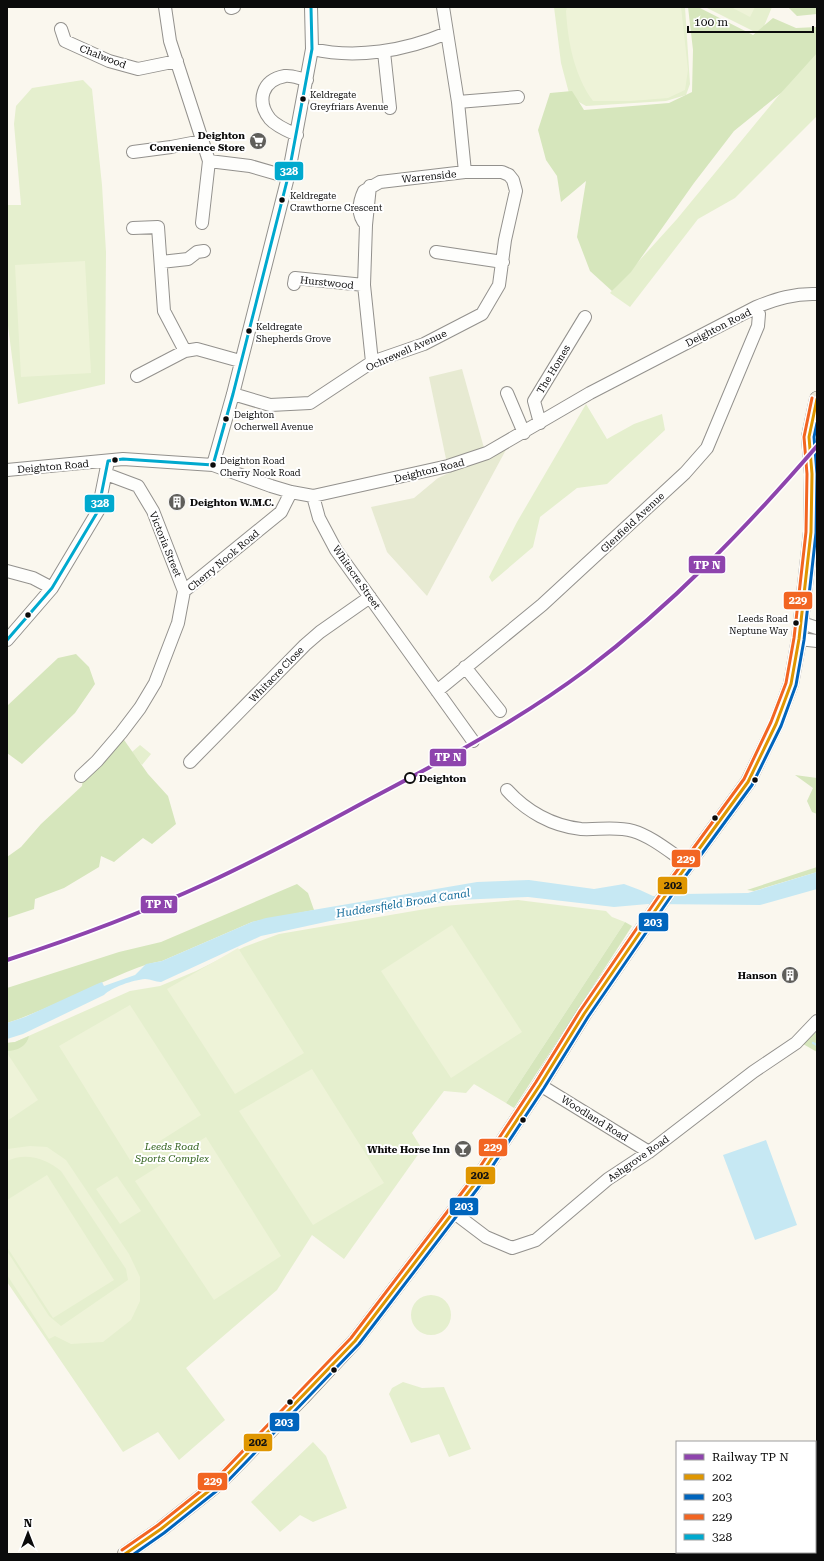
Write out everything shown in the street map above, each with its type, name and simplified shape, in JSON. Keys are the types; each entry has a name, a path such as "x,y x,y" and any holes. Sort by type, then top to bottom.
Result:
{"main road":[{"path":"125,1554 161,1529 220,1482 355,1341 477,1179 584,1014 654,916 672,886 748,782 776,724 790,684 802,623 811,532 812,474 809,443 814,406 817,399"}],"street":[{"path":"166,7 170,41 209,161 202,223"},
{"path":"213,465 233,394 240,361 288,177 297,135 312,49 310,7"},
{"name":"Warrenside","path":"372,362 364,285 366,225 370,186 386,181 465,172 458,102 443,7"},
{"name":"Chalwood","path":"61,29 65,41 110,61 138,68 177,61"},
{"path":"312,49 335,54 384,52 434,39 447,34"},
{"path":"384,52 390,108"},
{"path":"297,135 270,119 262,101 265,87 275,79 287,76 307,80"},
{"path":"458,102 518,97"},
{"path":"134,152 202,141"},
{"path":"209,161 250,166 288,177"},
{"name":"Ochrewell Avenue","path":"233,394 270,405 310,403 372,362 424,344 482,314 499,285 505,240 516,191 513,180 509,175 502,172 465,172"},
{"path":"133,228 158,227 164,311 185,351"},
{"path":"161,262 188,260 197,252 204,251"},
{"path":"436,252 503,262"},
{"name":"Hurstwood","path":"294,284 295,278 364,285"},
{"name":"Deighton Road","path":"7,470 123,459 213,465 291,492 313,496 448,466 487,453 524,433 590,393 756,307 778,298 803,293 817,294"},
{"name":"Glenfield Avenue","path":"437,691 542,604 685,473 707,448 758,326 759,314 756,307"},
{"name":"The Homes","path":"540,423 534,401 585,317"},
{"path":"136,376 185,351 197,349 240,361"},
{"path":"507,393 524,433"},
{"path":"7,640 52,588 98,511 108,461"},
{"name":"Victoria Street","path":"106,474 138,486 153,510 184,591"},
{"name":"Cherry Nook Road","path":"82,776 98,761 121,733 140,708 155,683 178,623 184,591 281,512 291,492"},
{"name":"Whitacre Street","path":"313,496 319,518 336,550 424,669 437,691"},
{"path":"7,571 33,578 52,588"},
{"name":"Whitacre Close","path":"190,762 305,645 320,632 370,597"},
{"path":"802,623 817,628"},
{"path":"799,639 817,641"},
{"path":"465,667 500,712"},
{"path":"437,691 473,741"},
{"path":"507,790 518,802 532,812 554,822 581,829 617,829 633,832 651,840 688,864"},
{"name":"Ashgrove Road","path":"453,1212 486,1237 512,1248 536,1240 608,1179 649,1152 753,1072 796,1043 817,1021"},
{"name":"Woodland Road","path":"540,1084 649,1152"}],"green space":[{"path":"554,7 685,7 690,84 686,95 666,101 586,106 570,97 561,63"},
{"path":"567,7 681,7 688,70 685,90 668,98 631,101 593,101 586,91 573,58 567,23"},
{"path":"688,7 698,7 753,35 773,18 796,28 817,27 817,53 781,93 734,131 694,183 631,272 612,291 590,271 577,237 586,181 561,202 557,176 546,160 538,130 550,93 572,91 584,110 669,103 692,92 693,50"},
{"path":"705,7 772,7 762,31 753,31"},
{"path":"731,7 755,7 750,17"},
{"path":"788,7 817,7 817,14 797,16"},
{"path":"817,49 817,116 735,198 698,219 630,307 610,293 677,219"},
{"path":"83,80 92,89 102,185 106,252 105,384 18,404 7,318 7,205 21,205 14,124 16,106 32,88"},
{"path":"85,261 91,373 21,377 15,265"},
{"path":"462,369 484,448 465,455 446,459 429,377"},
{"path":"586,404 607,439 634,424 662,414 665,430 607,484 577,488 540,517 533,547 492,582 489,577 517,522"},
{"path":"508,446 427,596 387,552 371,507 414,498 438,478"},
{"path":"76,654 89,667 95,684 75,713 22,764 7,753 7,706 58,658"},
{"path":"122,737 148,774 168,796 176,824 152,844 143,838 114,862 101,856 99,867 64,888 35,899 34,909 7,918 7,857 21,847 41,824 82,786 83,778"},
{"path":"140,745 151,754 142,765 132,752"},
{"path":"795,775 817,778 817,814 812,812 807,801 813,788"},
{"path":"817,867 817,872 754,891 747,890"},
{"path":"297,884 308,893 314,910 252,922 162,961 132,970 48,1007 7,1023 7,988 119,952 161,942"},
{"name":"Leeds Road Sports Complex","path":"518,900 606,911 612,917 625,922 506,1103 474,1084 466,1093 444,1091 412,1133 422,1149 344,1259 312,1235 277,1290 186,1368 225,1420 179,1460 158,1432 123,1452 7,1282 7,1043 15,1042 130,991 160,986 196,971 244,947 279,934 443,906"},
{"path":"625,922 632,926 514,1108 506,1103"},
{"path":"452,925 522,1032 451,1078 381,971"},
{"path":"238,948 304,1053 235,1094 167,989"},
{"path":"130,1005 201,1115 130,1160 59,1046"},
{"path":"817,1031 817,1052 803,1044"},
{"path":"29,1036 24,1045 14,1050 7,1051 7,1043 15,1042"},
{"path":"7,1053 38,1100 7,1121"},
{"path":"312,1069 384,1183 313,1225 239,1111"},
{"path":"206,1137 281,1256 214,1300 135,1181"},
{"path":"30,1146 47,1147 66,1160 129,1254 140,1277 140,1301 131,1320 103,1342 71,1344 55,1336 49,1339 7,1275 7,1251 49,1316 61,1326 128,1280 126,1269 61,1171 49,1163 35,1158 21,1157 7,1161 7,1149"},
{"path":"47,1175 114,1280 53,1318 7,1247 7,1200"},
{"path":"117,1176 141,1211 120,1224 96,1189"},
{"path":"427,1295 435,1295 442,1298 448,1304 451,1315 448,1326 442,1332 435,1335 427,1335 420,1332 414,1326 411,1319 411,1311 414,1304 420,1298"},
{"path":"403,1382 422,1388 444,1387 471,1449 449,1457 439,1434 411,1443 389,1394 392,1388"},
{"path":"313,1442 326,1456 347,1508 313,1522 300,1515 280,1532 251,1502"},
{"path":"816,1538 817,1554 791,1554 816,1553"}],"water":[{"name":"Huddersfield Broad Canal","path":"817,872 817,889 760,905 648,904 614,907 528,897 457,900 330,921 261,936 161,982 145,979 123,984 104,995 23,1034 7,1039 7,1023 25,1017 102,982 104,986 135,975 146,964 162,961 252,922 266,918 477,882 529,880 594,889 624,884 653,896 680,896 683,894 748,893"},
{"path":"766,1140 797,1225 755,1240 723,1155"}],"waterway":[{"path":"813,1043 817,1045"}],"transit line":[{"name":"328","path":"7,640 52,588 98,511 108,461 123,459 213,465 233,394 288,177 312,49 311,7"},
{"name":"229","path":"122,1550 158,1525 217,1478 351,1338 470,1182 536,1082 580,1011 668,883 744,779 771,722 786,683 794,638 806,532 807,474 804,437 812,398"},
{"name":"202","path":"125,1554 161,1529 220,1482 355,1341 474,1185 540,1085 584,1014 672,886 748,782 776,724 791,684 799,639 811,532 812,474 809,437 817,399"},
{"name":"203","path":"134,1554 164,1533 224,1485 359,1344 478,1188 544,1088 588,1017 676,889 752,785 781,726 796,685 804,640 816,533 817,474 814,437 817,423"},
{"path":"7,960 133,915 183,894 249,863 427,769 535,706 586,670 649,619 708,564 791,476 817,446"}],"place":[{"name":"Keldregate Greyfriars Avenue","path":"303,99"},
{"name":"Deighton Convenience Store","path":"258,141"},
{"name":"Keldregate Crawthorne Crescent","path":"282,200"},
{"name":"Keldregate Shepherds Grove","path":"249,331"},
{"name":"Deighton Ocherwell Avenue","path":"226,419"},
{"name":"Deighton Road Cherry Nook Road","path":"213,465"},
{"name":"Deighton W.M.C.","path":"177,502"},
{"name":"Leeds Road Neptune Way","path":"796,623"},
{"name":"Deighton","path":"410,778"},
{"name":"Hanson","path":"790,975"},
{"name":"White Horse Inn","path":"463,1149"}]}
